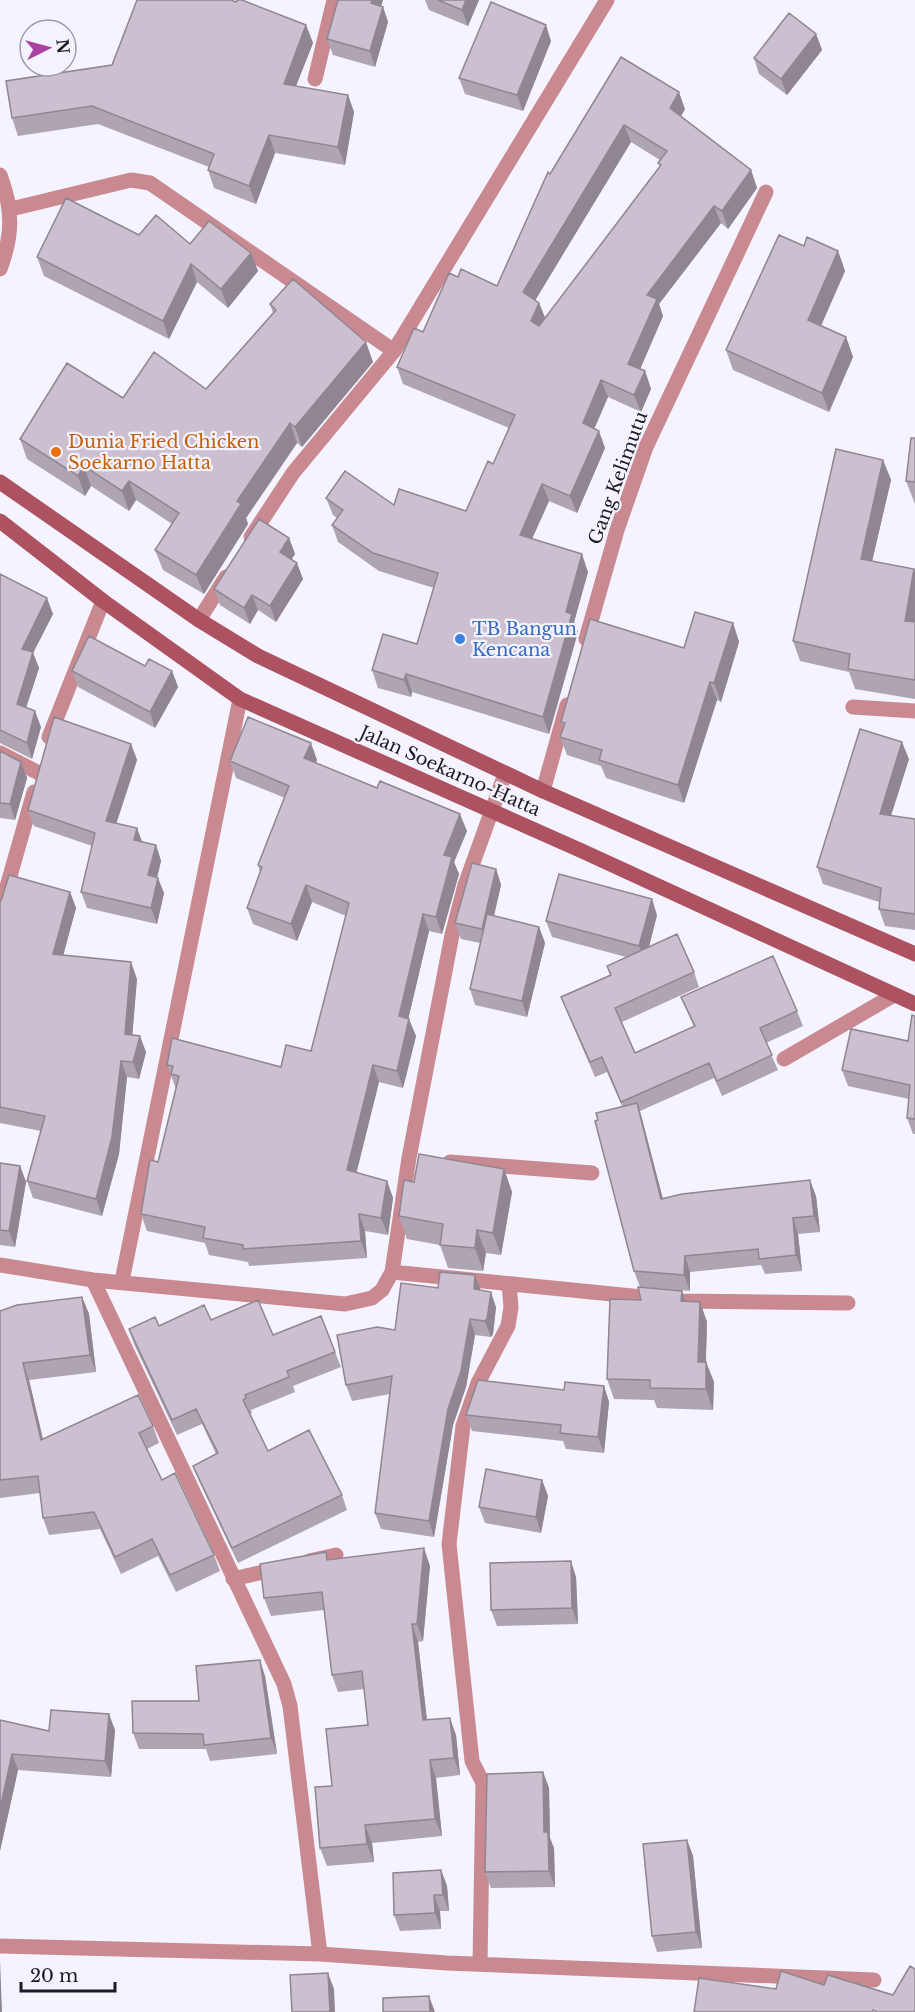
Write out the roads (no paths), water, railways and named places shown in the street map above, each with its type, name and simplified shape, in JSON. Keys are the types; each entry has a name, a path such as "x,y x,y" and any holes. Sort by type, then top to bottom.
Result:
{"main road":[{"name":"Jalan Soekarno-Hatta","path":"0,482 199,620 258,656 505,774 915,954"},
{"name":"Jalan Soekarno-Hatta","path":"0,521 103,600 240,699 915,1004"}],"street":[{"path":"315,79 334,0"},
{"path":"199,620 288,480 394,351 607,0"},
{"path":"0,175 10,209 11,231 0,269"},
{"path":"10,209 131,180 150,183 394,351"},
{"name":"Gang Kelimutu","path":"582,654 617,530 646,447 766,192"},
{"path":"0,911 53,721 103,600"},
{"path":"543,791 572,688"},
{"path":"122,1281 240,699"},
{"path":"852,707 915,711"},
{"path":"0,753 42,763"},
{"path":"0,1266 93,1280 345,1304 372,1298 382,1290 392,1272 421,1159 452,934 490,810 505,774"},
{"path":"784,1059 894,995"},
{"path":"421,1159 592,1173"},
{"path":"392,1272 682,1302 848,1303"},
{"path":"93,1280 233,1579 275,1661 290,1706 320,1954"},
{"path":"476,1964 483,1783 472,1761 449,1544 463,1426 478,1383 508,1326 511,1307 510,1284"},
{"path":"233,1579 336,1555"},
{"path":"0,1946 320,1954 447,1963 874,1980"}],"place":[{"name":"Dunia Fried Chicken Soekarno Hatta","path":"56,452"},
{"name":"TB Bangun Kencana","path":"460,639"}]}
